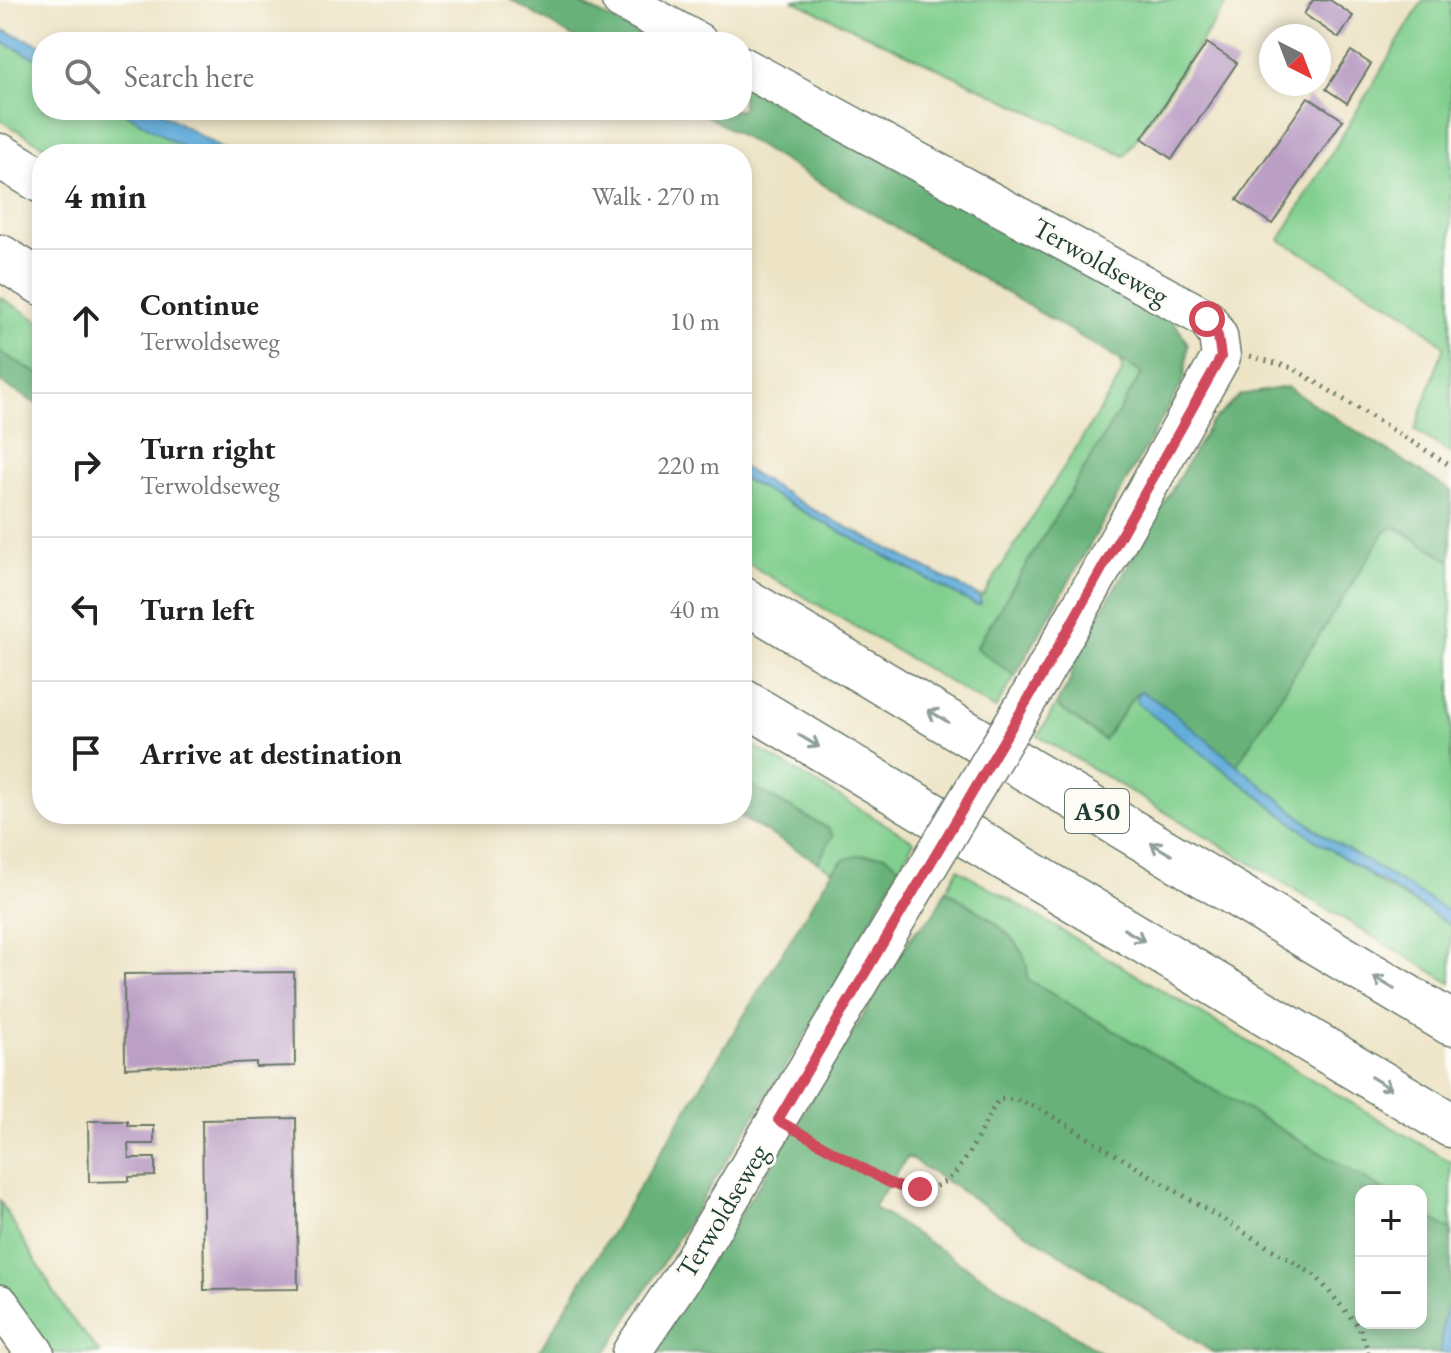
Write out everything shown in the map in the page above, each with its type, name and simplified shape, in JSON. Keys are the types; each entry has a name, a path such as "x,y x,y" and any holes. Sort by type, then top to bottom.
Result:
{"highway":[{"path":"0,156 32,175"},
{"path":"0,257 32,277"},
{"name":"A50","path":"752,605 1451,1023"},
{"path":"752,707 1451,1125"}],"street":[{"path":"621,0 680,32"},
{"name":"Terwoldseweg","path":"631,1353 686,1272 1040,679 1221,357 1218,336 1207,319 752,71"},
{"path":"0,1304 21,1349"}],"path":[{"path":"1221,357 1245,355 1277,361 1451,466"},
{"path":"778,1120 887,1182 906,1189 920,1189 935,1188 952,1177 999,1099 1016,1100 1039,1108 1316,1276 1359,1327 1369,1353"}],"green space":[{"path":"511,0 573,0 635,32 565,32"},
{"path":"792,0 1229,0 1125,156"},
{"path":"1423,0 1451,0 1451,454 1415,430 1444,346 1408,315 1280,240"},
{"path":"0,41 32,56 32,120 137,120 177,144 41,144 0,120"},
{"path":"752,90 1170,315 1188,344 1184,380 1015,676 976,648 1142,373 714,120 752,120"},
{"path":"0,297 32,317 32,370 0,352"},
{"path":"0,352 32,370 32,401 0,382"},
{"path":"1121,361 1143,374 976,647 1015,676 995,709 752,566 752,483 976,605 977,595 983,596 1122,372"},
{"path":"1287,387 1451,491 1451,561 1398,527 1386,530 1236,766 1170,710 1141,691 1136,693 1104,740 1056,705 1069,683 1076,655 1210,424 1240,395"},
{"path":"1393,526 1451,561 1451,913 1323,835 1236,766 1386,530"},
{"path":"1136,693 1139,704 1381,884 1451,925 1451,983 1038,736 1056,705 1104,740"},
{"path":"752,745 914,841 900,867 885,855 843,860 833,871 818,862 832,836 829,829 752,787"},
{"path":"752,787 829,829 833,836 818,862 752,824"},
{"path":"858,855 885,855 900,867 819,1013 606,1353 538,1353 831,873 843,860"},
{"path":"958,869 1451,1162 1451,1230 1427,1216 1427,1185 1375,1185 1026,979 1020,950 1011,938 986,916 946,890"},
{"path":"946,890 986,916 1012,938 1026,964 1027,979 1375,1185 1355,1185 1355,1329 1427,1329 1427,1216 1451,1230 1451,1306 1445,1310 1440,1353 1214,1353 908,1157 873,1207 1102,1353 650,1353 766,1174 913,934 933,915"},
{"path":"0,1201 66,1312 100,1353 47,1353 0,1288"}],"water":[{"path":"0,29 32,41 32,56 0,41"},
{"path":"137,120 174,120 214,144 177,144"},
{"path":"752,473 810,508 970,591 980,598 981,604 976,605 752,483"},
{"path":"1141,691 1170,710 1323,835 1451,913 1451,925 1318,842 1138,704 1136,698"},
{"path":"1450,1306 1451,1353 1440,1353 1445,1310"}],"building":[{"path":"1313,0 1330,0 1353,16 1339,38 1331,33 1331,24 1319,24 1304,14"},
{"path":"1207,43 1237,63 1172,159 1142,138"},
{"path":"1351,51 1371,64 1347,103 1331,92 1331,81"},
{"path":"1308,97 1343,120 1272,224 1237,200"},
{"path":"294,972 295,1066 256,1067 256,1062 125,1068 124,974"},
{"path":"296,1118 298,1289 204,1290 202,1120"},
{"path":"88,1121 128,1121 128,1126 154,1126 154,1144 128,1144 129,1158 155,1158 155,1176 129,1177 129,1181 89,1182"}],"route":[{"path":"920,1189 906,1189 887,1182 778,1120 1040,679 1221,357 1218,336 1207,319"}]}
